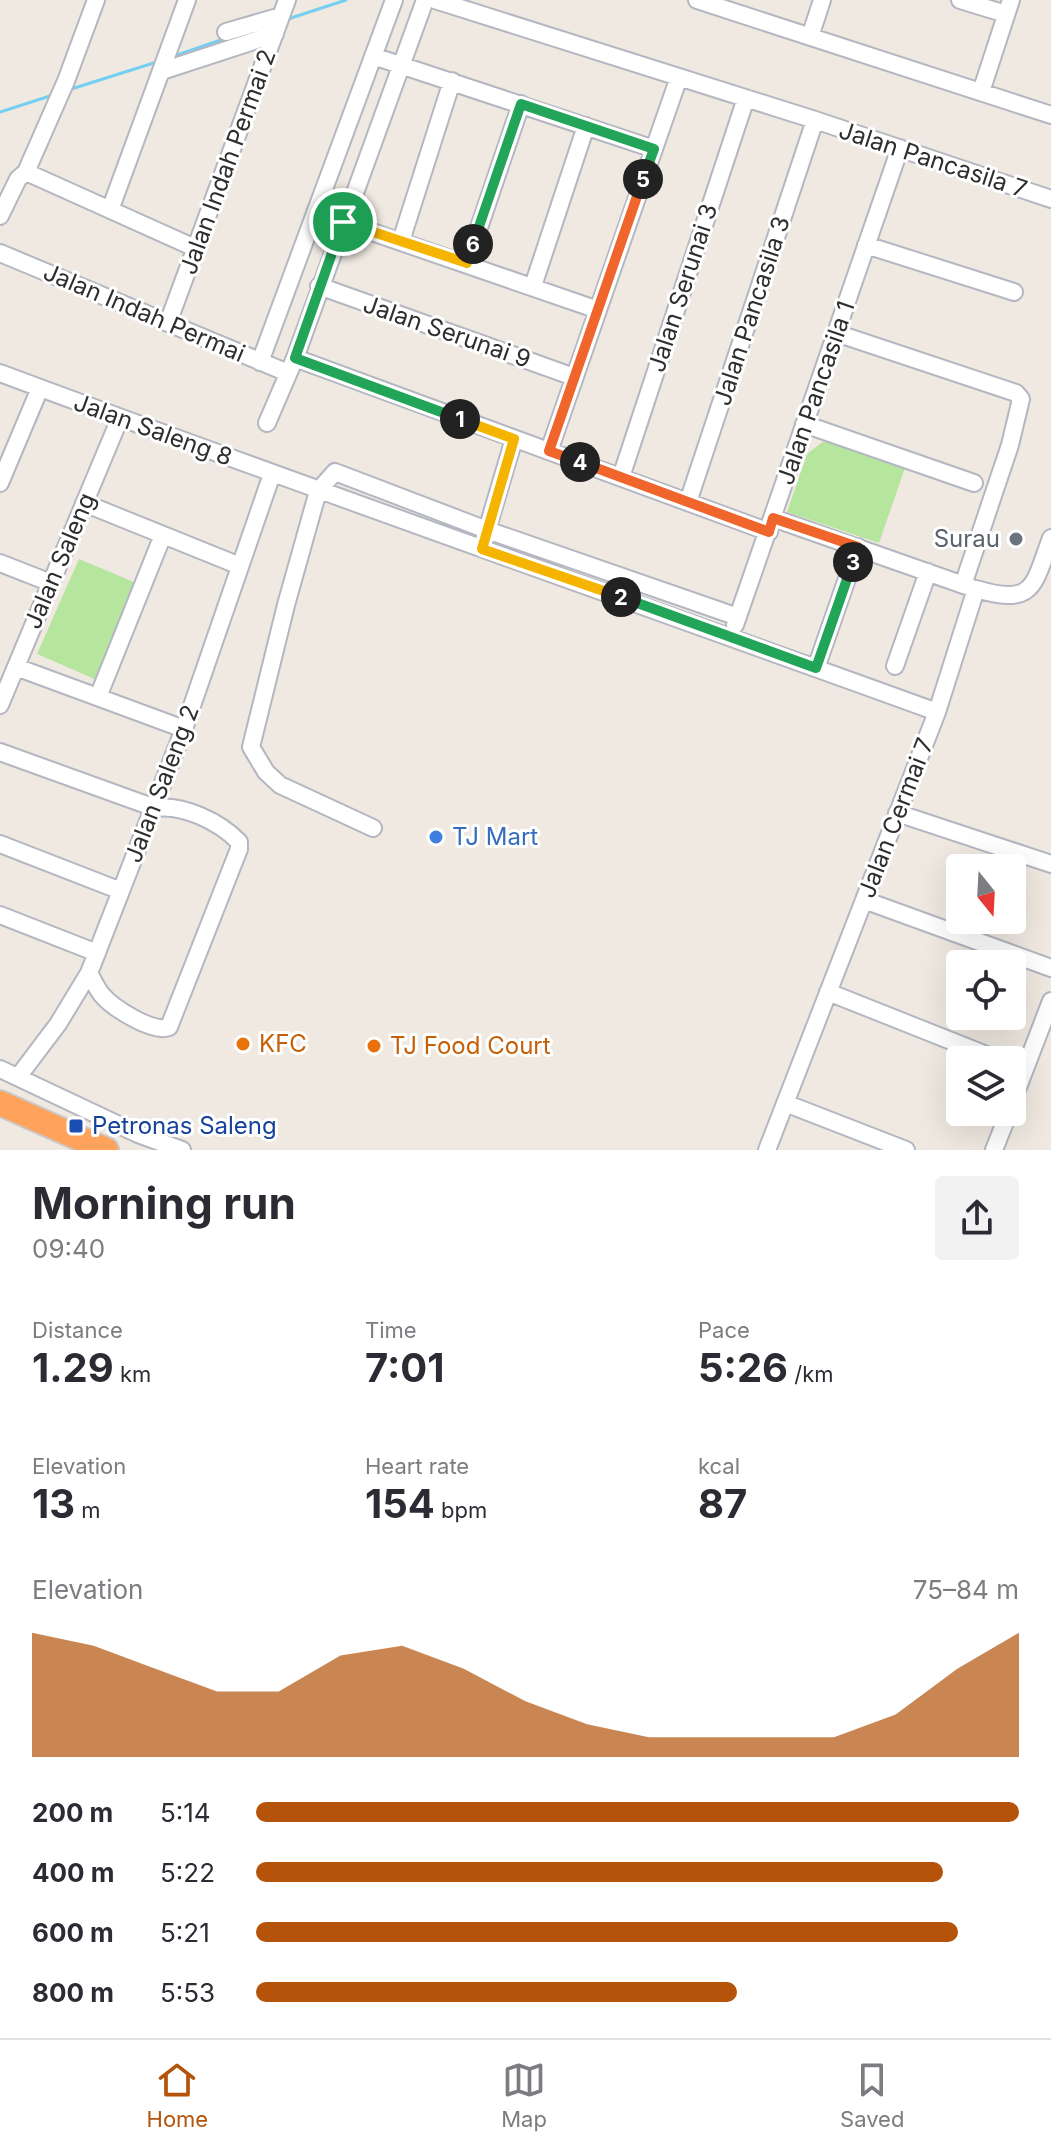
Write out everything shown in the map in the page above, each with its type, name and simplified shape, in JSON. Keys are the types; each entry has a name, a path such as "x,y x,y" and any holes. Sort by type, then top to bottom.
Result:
{"highway":[{"path":"0,1103 106,1150"},
{"path":"0,1118 71,1150"}],"street":[{"path":"0,216 18,179 26,172 56,105 96,0"},
{"path":"110,210 187,0"},
{"path":"260,362 394,0"},
{"path":"267,423 291,366 425,0"},
{"name":"Jalan Pancasila 7","path":"435,0 815,120 1051,199"},
{"path":"697,0 1051,115"},
{"path":"810,37 822,0"},
{"path":"960,0 1008,7 981,92"},
{"path":"226,32 284,8"},
{"name":"Jalan Indah Permai 2","path":"168,323 284,8"},
{"path":"164,64 275,34"},
{"path":"373,56 654,149"},
{"path":"549,451 679,77"},
{"path":"401,241 452,81"},
{"name":"Jalan Serunai 3","path":"621,477 746,98"},
{"path":"467,263 521,104"},
{"name":"Jalan Pancasila 3","path":"688,502 815,120"},
{"path":"533,286 586,126"},
{"name":"Jalan Pancasila 1","path":"730,637 900,148"},
{"path":"26,172 195,248"},
{"path":"343,222 598,310"},
{"path":"866,245 1014,292"},
{"name":"Jalan Indah Permai","path":"0,253 260,362 291,366 514,439 688,502 858,547 970,587"},
{"name":"Jalan Serunai 9","path":"319,286 574,377"},
{"name":"Jalan Cermai 7","path":"767,1150 937,712 1021,399 1016,393 836,333"},
{"name":"Jalan Saleng 8","path":"0,373 312,489 937,712"},
{"path":"0,483 40,388"},
{"name":"Jalan Saleng","path":"0,705 120,418"},
{"path":"804,424 974,483"},
{"path":"482,549 514,439"},
{"path":"373,828 280,785 266,772 251,747 312,489 335,472 487,530 738,617"},
{"name":"Jalan Saleng 2","path":"18,1077 58,1024 89,973 184,729 272,474"},
{"path":"84,503 240,566"},
{"path":"98,697 163,535"},
{"path":"970,587 1009,597 1024,593 1034,583 1051,538"},
{"path":"816,668 858,547"},
{"path":"0,563 51,583"},
{"path":"895,666 928,572"},
{"path":"617,596 624,577"},
{"path":"16,667 184,729"},
{"path":"0,752 155,808 167,806 213,822 239,845 169,1027 156,1029 111,1004 100,993 89,973"},
{"path":"897,813 1051,864"},
{"path":"0,844 121,891"},
{"path":"864,900 1051,968"},
{"path":"0,915 97,953"},
{"path":"828,992 964,1046"},
{"path":"1026,1052 1051,1001"},
{"path":"0,1069 138,1134 182,1150"},
{"path":"785,1103 906,1150"},
{"path":"994,1150 1003,1126"}],"green space":[{"path":"824,441 905,468 879,543 787,512 807,454"},
{"path":"79,559 141,585 99,681 37,654"}],"waterway":[{"path":"288,19 346,0"},
{"path":"174,56 224,39"},
{"path":"68,90 160,61"},
{"path":"0,112 53,95"}],"place":[{"name":"Surau","path":"1016,539"},
{"name":"TJ Mart","path":"436,837"},
{"name":"KFC","path":"243,1044"},
{"name":"TJ Food Court","path":"374,1046"},
{"name":"Petronas Saleng","path":"76,1126"}],"route":[{"path":"521,104 654,149 549,451 769,532 773,518 858,547 816,668 482,549 514,439 295,358 343,222 467,263 521,104"}]}
